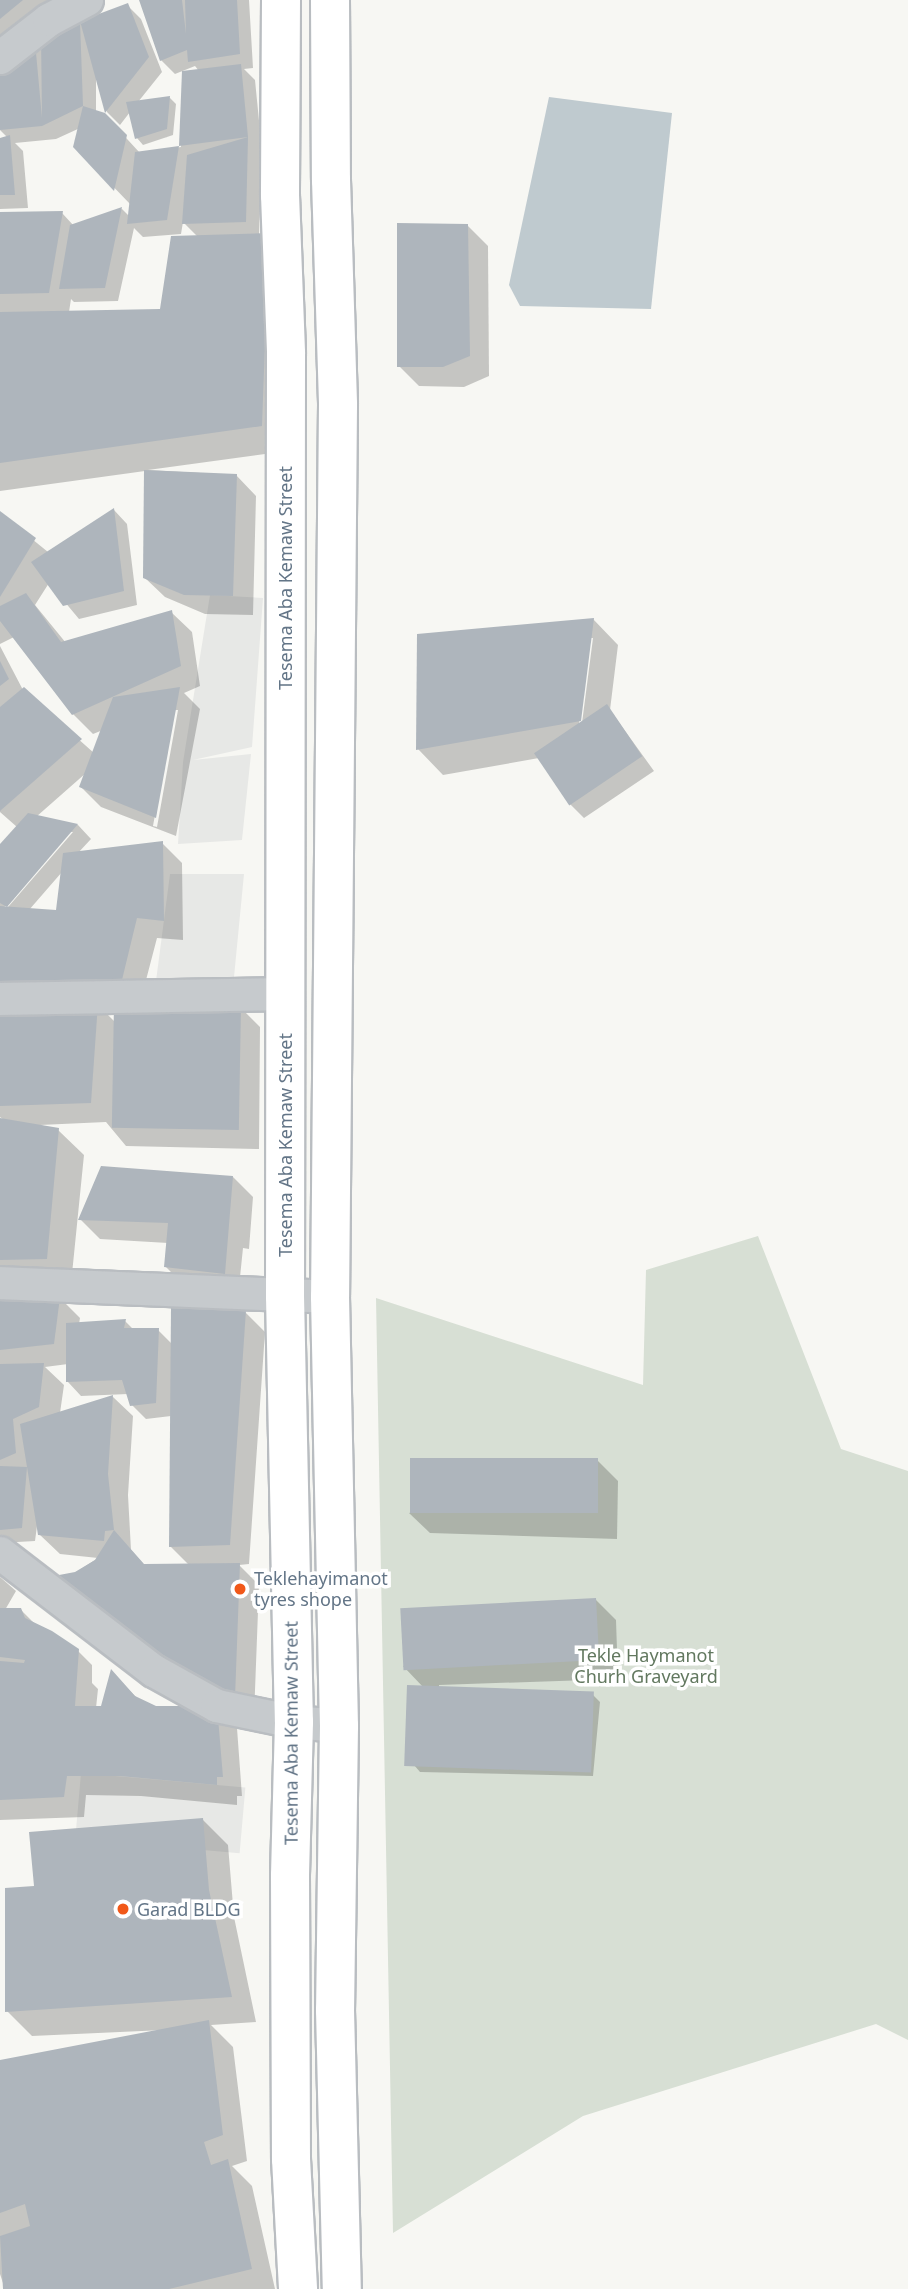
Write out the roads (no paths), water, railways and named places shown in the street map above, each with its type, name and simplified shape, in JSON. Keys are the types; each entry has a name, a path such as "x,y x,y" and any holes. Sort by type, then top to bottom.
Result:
{"main road":[{"name":"Tesema Aba Kemaw Street","path":"281,0 280,195 286,354 285,1296 294,1722 290,1876 291,2159 298,2289"},
{"path":"330,0 331,180 338,405 330,1297 339,1726 335,2010 342,2289"}],"street":[{"path":"0,58 49,20 87,0"},
{"path":"0,999 286,994"},
{"path":"0,1283 330,1297"},
{"path":"0,1553 154,1671 217,1706 294,1722 339,1726"}],"place":[{"name":"Teklehayimanot tyres shope","path":"240,1589"},
{"name":"Garad BLDG","path":"123,1909"}],"park label":[{"name":"Tekle Haymanot Churh Graveyard","path":"646,1666"}]}
